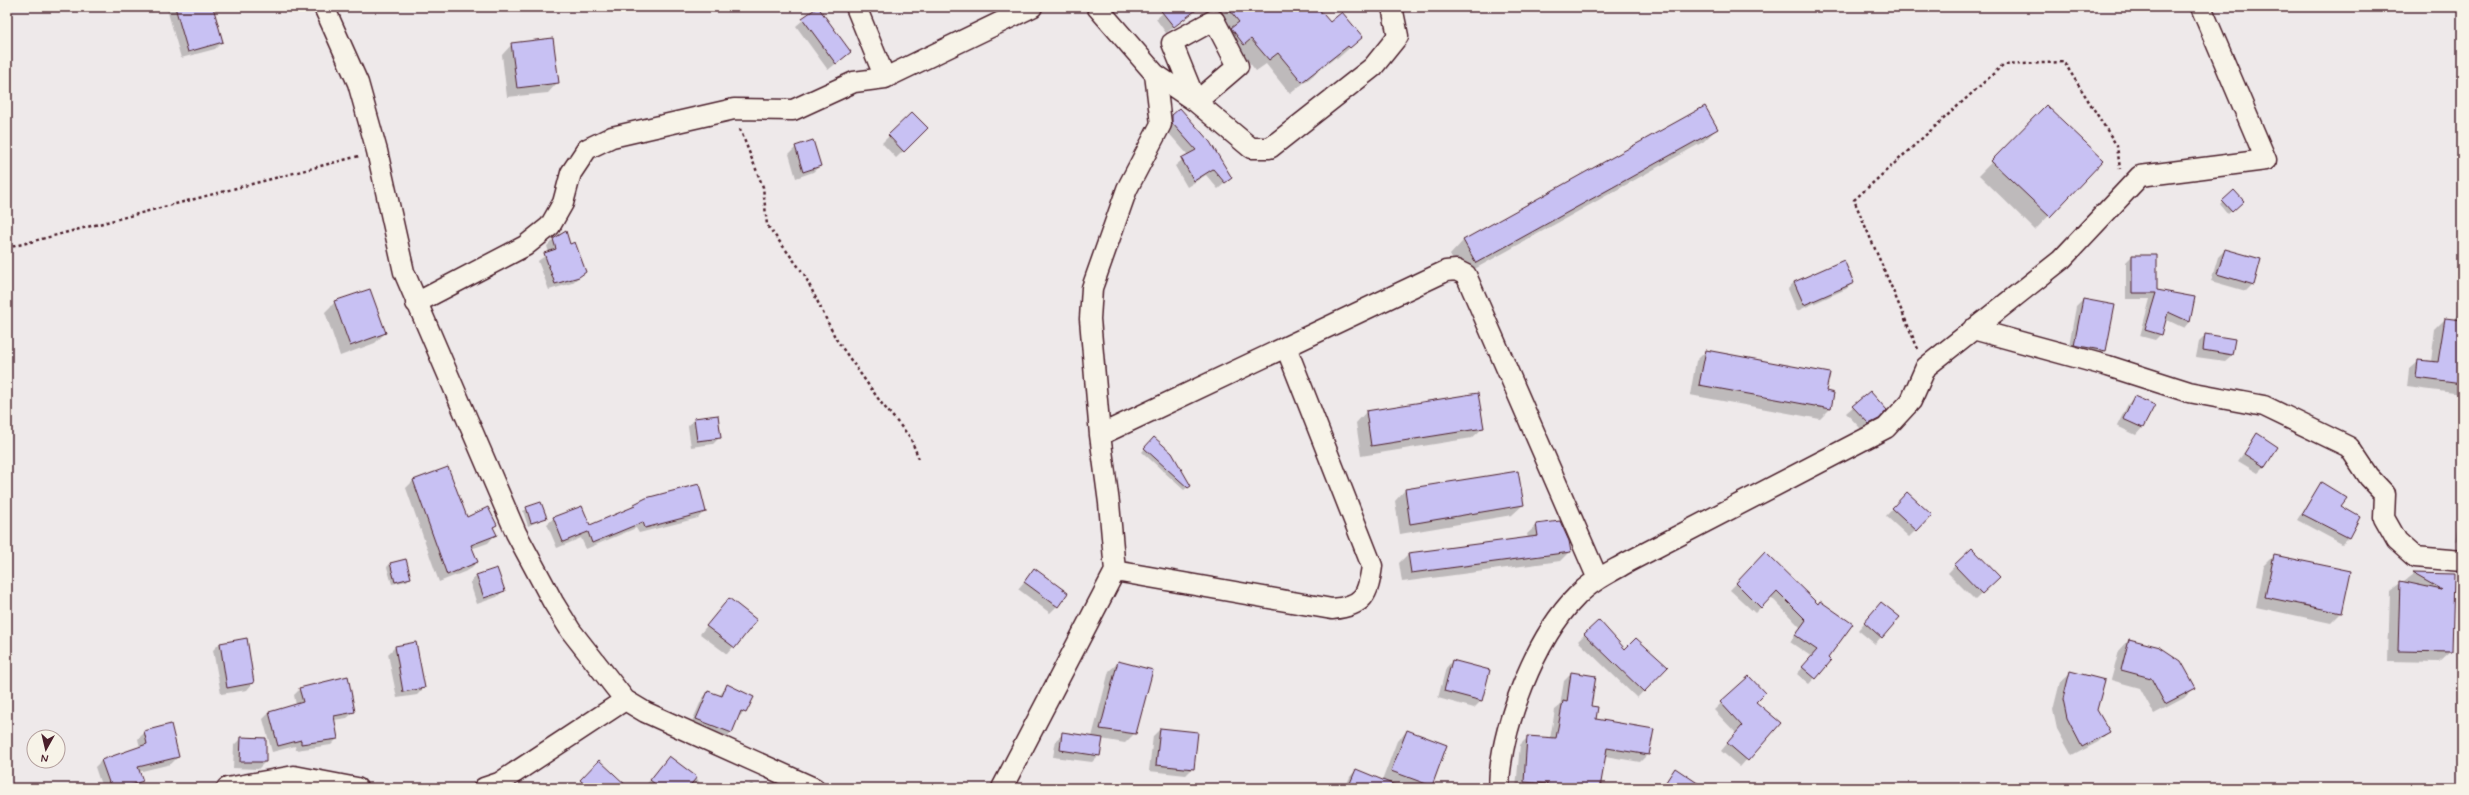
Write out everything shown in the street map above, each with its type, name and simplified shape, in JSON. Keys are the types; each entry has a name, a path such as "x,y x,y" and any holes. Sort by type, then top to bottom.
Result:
{"street":[{"path":"324,7 358,83 377,151 404,272 416,303 516,533 542,582 571,631 625,700 645,712 814,788"},
{"path":"856,7 885,78"},
{"path":"416,303 525,246 550,226 563,203 570,173 587,149 612,136 734,109 793,110 854,82 885,78 1032,7"},
{"path":"1097,7 1155,74 1196,102 1251,148 1270,148 1373,67 1398,36 1392,7"},
{"path":"1499,788 1504,747 1512,717 1541,647 1561,614 1578,595 1598,579 1886,428 1911,401 1926,367 2061,260 2140,176 2266,160 2201,7"},
{"path":"1002,788 1115,571 1109,503 1100,435 1090,319 1092,288 1127,190 1161,124 1155,74"},
{"path":"1100,435 1446,271 1456,270 1466,275 1598,579"},
{"path":"1973,329 2108,366 2189,392 2264,406 2349,447 2369,477 2385,494 2384,518 2396,541 2415,557 2462,560"},
{"path":"1115,571 1332,608 1345,608 1359,602 1369,588 1372,566 1286,346"},
{"path":"484,788 499,783 625,700"},
{"path":"227,788 294,776 357,788"}],"path":[{"path":"1926,367 1854,200 2003,65 2064,62 2118,146 2123,193"},
{"path":"734,109 746,146 763,188 767,225 804,274 836,339 882,404 910,437 919,459"},
{"path":"7,248 377,151"}],"building":[{"path":"175,7 213,7 223,42 188,52"},
{"path":"818,7 851,52 836,64 802,18"},
{"path":"1158,7 1200,7 1174,27"},
{"path":"1227,7 1317,7 1330,22 1342,12 1363,37 1350,48 1348,46 1302,82 1278,53 1269,60 1251,39 1244,45 1231,28 1239,22"},
{"path":"553,38 559,83 517,88 511,43"},
{"path":"2046,105 2104,160 2050,217 1991,161"},
{"path":"1705,106 1718,129 1476,263 1463,240"},
{"path":"1180,108 1210,142 1232,178 1225,183 1213,169 1194,181 1181,158 1196,150 1172,123 1172,115"},
{"path":"912,112 928,128 904,152 888,135"},
{"path":"813,140 821,166 803,172 795,146"},
{"path":"2234,190 2244,201 2232,212 2222,201"},
{"path":"566,231 570,244 575,242 586,272 579,277 555,284 544,253 556,249 553,239"},
{"path":"2225,249 2261,259 2254,285 2217,274"},
{"path":"2132,255 2157,255 2157,290 2195,297 2190,322 2168,312 2162,335 2145,330 2156,293 2132,293"},
{"path":"1844,260 1854,283 1804,305 1794,282"},
{"path":"370,289 386,333 350,346 334,301"},
{"path":"2083,299 2115,305 2106,351 2074,345"},
{"path":"2445,318 2462,320 2462,384 2416,378 2418,360 2438,362"},
{"path":"2205,334 2235,339 2232,355 2203,350"},
{"path":"1706,350 1830,373 1826,391 1834,393 1831,409 1699,385"},
{"path":"1870,391 1887,410 1879,419 1869,424 1852,406"},
{"path":"1478,393 1484,428 1371,446 1366,411"},
{"path":"2134,396 2155,405 2143,428 2123,419"},
{"path":"718,415 721,438 697,441 694,418"},
{"path":"2257,433 2278,447 2265,467 2244,454"},
{"path":"1154,437 1172,453 1191,486 1188,488 1144,448"},
{"path":"448,467 467,517 488,507 497,525 493,527 497,535 471,545 478,562 447,575 413,480"},
{"path":"1518,471 1524,505 1410,524 1405,489"},
{"path":"2321,482 2347,498 2341,506 2360,517 2349,538 2302,514"},
{"path":"699,484 706,512 645,528 643,522 592,543 588,532 563,542 553,517 582,506 590,525 635,506 634,504 646,498"},
{"path":"1907,492 1932,515 1917,531 1892,508"},
{"path":"541,502 547,518 531,523 526,507"},
{"path":"1560,521 1569,541 1571,552 1411,573 1408,553 1538,536 1536,524"},
{"path":"1972,548 2000,577 1982,594 1954,565"},
{"path":"1765,552 1818,604 1820,601 1853,624 1828,658 1831,661 1816,679 1802,667 1817,650 1795,635 1806,620 1777,591 1761,608 1736,583"},
{"path":"2274,555 2351,571 2342,613 2265,597"},
{"path":"406,559 411,578 395,582 390,563"},
{"path":"497,568 505,591 484,598 476,575"},
{"path":"1034,568 1068,593 1058,607 1024,582"},
{"path":"2412,573 2454,574 2452,652 2398,651 2400,581 2442,590"},
{"path":"729,598 757,620 735,648 706,626"},
{"path":"1881,602 1900,617 1882,638 1864,622"},
{"path":"1599,620 1625,649 1636,638 1668,667 1644,692 1584,634"},
{"path":"247,638 254,683 227,688 220,643"},
{"path":"2129,639 2160,647 2181,661 2196,688 2165,704 2151,678 2121,670"},
{"path":"416,642 425,688 403,692 395,646"},
{"path":"1452,660 1490,670 1482,701 1444,691"},
{"path":"1118,661 1153,670 1136,734 1100,729"},
{"path":"2070,671 2105,680 2097,710 2110,732 2082,747 2067,718 2063,699"},
{"path":"1571,672 1596,676 1591,706 1598,707 1596,719 1654,729 1649,755 1607,748 1600,788 1547,788 1548,784 1524,782 1527,736 1556,738 1563,701 1567,702"},
{"path":"348,676 355,712 334,716 338,739 301,744 301,740 278,746 269,712 303,702 299,688"},
{"path":"1749,676 1765,693 1756,702 1781,723 1748,761 1727,743 1742,726 1720,702"},
{"path":"727,684 754,697 746,713 741,711 732,733 696,719 708,691 722,696"},
{"path":"171,724 179,757 138,767 143,781 123,788 111,788 101,760 147,744 144,731"},
{"path":"1160,728 1198,732 1194,769 1156,765"},
{"path":"1407,730 1447,745 1432,786 1391,771"},
{"path":"1062,732 1103,738 1100,756 1060,750"},
{"path":"241,737 266,738 266,762 240,762"},
{"path":"669,756 697,777 688,788 660,788 650,780"},
{"path":"599,760 629,788 589,788 580,780"},
{"path":"1675,768 1705,788 1662,788"},
{"path":"1356,769 1402,788 1348,788"}]}
